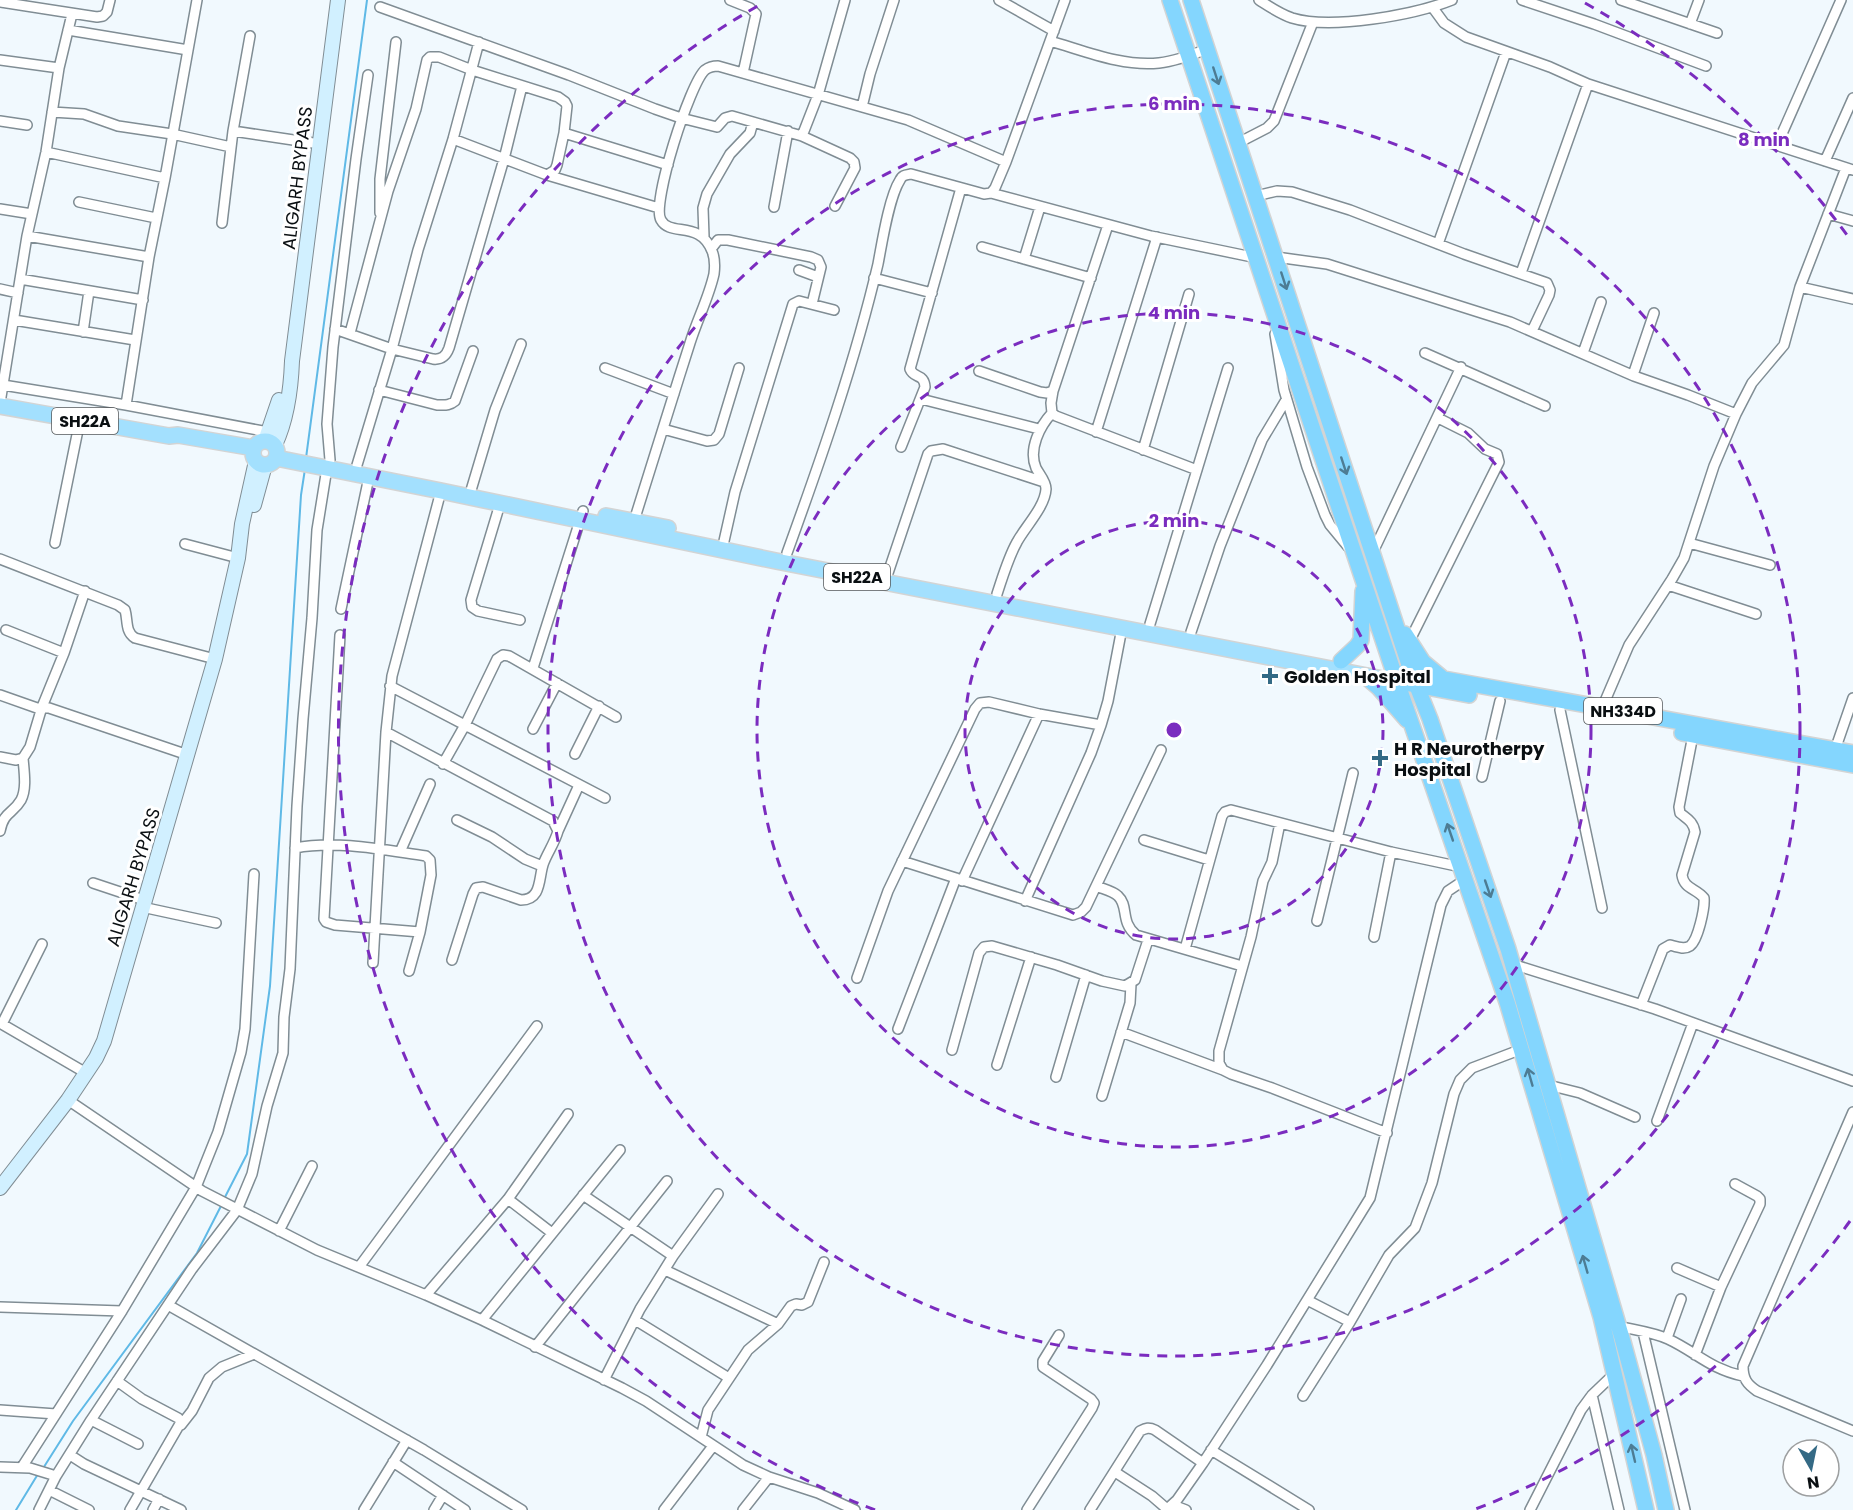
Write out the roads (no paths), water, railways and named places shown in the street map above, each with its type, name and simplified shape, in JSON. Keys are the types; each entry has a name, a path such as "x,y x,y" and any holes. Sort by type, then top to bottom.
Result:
{"highway":[{"path":"1170,0 1396,676 1508,1002 1601,1317 1646,1510"},
{"path":"1191,0 1372,554 1512,963 1618,1326 1654,1455 1666,1510"},
{"path":"1341,661 1361,640 1363,577"},
{"path":"1392,614 1423,662 1448,686 1433,704 1430,719"},
{"path":"1365,676 1385,694 1415,732"},
{"name":"NH334D","path":"1396,676 1448,686 1500,700 1693,735 1805,750 1835,750 1853,753"},
{"name":"NH334D","path":"1448,686 1602,708 1805,750 1853,765"}],"main road":[{"name":"ALIGARH BYPASS","path":"0,1188 68,1100 104,1041 188,756 239,554 269,452 284,419 338,0"},
{"name":"SH22A","path":"0,404 269,452 324,463 369,477 441,491 471,492 500,504 634,521 724,541 1341,661 1396,676"},
{"name":"SH22A","path":"324,463 357,465 776,561 1365,676 1396,676"}],"street":[{"path":"0,2 97,17 107,12 110,0"},
{"path":"126,405 148,257 165,178 197,0"},
{"path":"730,0 750,8 756,14 743,73"},
{"path":"802,136 818,95 844,0"},
{"path":"862,107 894,0"},
{"path":"999,0 1054,31"},
{"path":"990,193 995,188 1006,162 1065,0"},
{"path":"1260,0 1292,18 1332,23 1433,8 1452,0"},
{"path":"1522,0 1706,66"},
{"path":"1621,0 1640,3 1717,33"},
{"path":"1690,24 1699,0"},
{"path":"1777,145 1841,0"},
{"path":"380,7 681,118 717,127 728,116 802,136 855,162 855,168 835,206"},
{"path":"1433,8 1444,23 1459,34 1550,67 1588,84 1850,169 1828,214 1800,288 1784,345 1752,383 1736,414 1714,466 1684,558 1629,645 1602,708"},
{"path":"0,404 27,236 46,152 59,68 72,14"},
{"path":"1238,142 1267,128 1274,121 1313,22"},
{"path":"68,30 188,50"},
{"path":"222,223 233,132 250,36"},
{"path":"1050,40 1091,53 1132,62 1160,63 1208,49"},
{"path":"380,221 380,179 396,42"},
{"path":"357,465 392,349 418,250 453,139 479,42"},
{"path":"1438,244 1506,52"},
{"path":"350,333 380,221 416,109 427,60 430,57 439,57 472,70 558,97 565,102 567,110 564,133 555,170 547,175"},
{"path":"0,60 59,68"},
{"path":"634,521 714,273 714,255 704,237 698,233 669,227 660,219 659,208 681,118 700,76 706,70 712,66 718,66 908,120 1006,162"},
{"path":"39,1510 49,1490 52,1475 70,1455 91,1420 234,1208 250,1180 267,1106 283,1053 284,1017 290,969 302,729 317,530 335,329 368,75"},
{"path":"1521,273 1588,84"},
{"path":"335,329 392,349 433,359 439,360 446,353 504,159 522,86"},
{"path":"1825,161 1853,98"},
{"path":"52,112 84,114 118,126 172,134 231,147"},
{"path":"0,121 27,124"},
{"path":"704,237 704,201 730,154 747,137 753,122"},
{"path":"774,207 788,131"},
{"path":"233,132 320,144"},
{"path":"564,133 668,165"},
{"path":"453,139 547,175 659,208"},
{"path":"46,152 165,178"},
{"path":"787,553 856,347 891,206 899,180 904,175 911,174 1157,237 1257,258"},
{"path":"901,447 925,387 925,381 912,374 910,369 961,188"},
{"path":"1256,196 1276,191 1293,192 1350,210 1547,283 1550,290 1532,331"},
{"path":"79,202 156,218"},
{"path":"1024,259 1040,207"},
{"path":"0,209 32,214"},
{"path":"1828,214 1853,221"},
{"path":"997,594 1011,554 1023,531 1036,514 1046,489 1034,463 1034,449 1039,429 1052,413 1053,392 1108,225"},
{"path":"27,236 148,257"},
{"path":"1096,432 1157,237"},
{"path":"711,249 718,240 722,239 811,257 820,263 812,304"},
{"path":"982,247 1091,278"},
{"path":"1276,257 1327,264 1489,315 1633,375 1736,414"},
{"path":"799,270 818,277"},
{"path":"874,278 932,293"},
{"path":"20,279 143,300"},
{"path":"1800,288 1853,299"},
{"path":"0,289 18,292"},
{"path":"83,332 89,291"},
{"path":"1143,450 1189,294"},
{"path":"1271,300 1286,400 1307,467 1324,514 1356,556"},
{"path":"724,541 735,492 793,304 799,301 834,310"},
{"path":"1583,353 1601,302"},
{"path":"1633,375 1654,314"},
{"path":"14,320 135,340"},
{"path":"471,492 495,410 521,344"},
{"path":"379,390 437,405 451,404 455,400 473,351"},
{"path":"1425,353 1545,406"},
{"path":"605,368 674,394"},
{"path":"663,429 707,441 714,440 719,434 739,368"},
{"path":"1150,624 1228,368"},
{"path":"1372,554 1461,368"},
{"path":"979,371 1040,392 1053,392"},
{"path":"3,385 126,405 269,452"},
{"path":"921,399 1039,429"},
{"path":"1191,632 1220,546 1262,440 1286,400"},
{"path":"1052,413 1197,470"},
{"path":"1409,642 1499,462 1497,454 1485,449 1468,433 1438,418"},
{"path":"55,543 80,420"},
{"path":"888,573 928,454 931,451 942,449 1044,482"},
{"path":"340,609 369,477"},
{"path":"373,963 390,686 441,491"},
{"path":"500,504 471,600 472,607 478,611 520,620"},
{"path":"532,668 582,516"},
{"path":"1689,543 1770,565"},
{"path":"184,544 239,554"},
{"path":"0,559 118,605 125,610 128,629 135,638 214,659"},
{"path":"1668,585 1756,614"},
{"path":"0,831 1,819 16,807 23,796 23,758 30,747 42,707 64,653 85,591"},
{"path":"1025,901 1101,725 1108,702 1122,628"},
{"path":"6,630 64,653"},
{"path":"340,635 324,914 326,922 335,925 420,932"},
{"path":"443,764 497,659 503,655 532,668 616,717"},
{"path":"533,729 557,683"},
{"path":"390,686 605,798"},
{"path":"0,695 105,726 188,756"},
{"path":"1835,750 1853,698"},
{"path":"1482,777 1500,700"},
{"path":"857,978 884,902 902,861 975,709 980,703 1002,704 1039,714 1101,725"},
{"path":"575,754 599,706"},
{"path":"1560,710 1602,908"},
{"path":"898,1029 959,880 1039,714"},
{"path":"386,732 553,821 558,831"},
{"path":"1641,1005 1663,949 1671,945 1682,949 1688,947 1692,943 1703,914 1704,898 1700,893 1686,886 1682,875 1695,832 1694,825 1680,813 1679,807 1693,735"},
{"path":"902,861 1073,915 1081,912 1086,907 1161,750"},
{"path":"0,757 16,760 23,758"},
{"path":"1317,921 1353,773"},
{"path":"399,852 430,784"},
{"path":"452,960 476,888 483,887 521,900 533,897 538,890 542,866 579,785"},
{"path":"1169,1508 1203,1463 1267,1365 1370,1198 1441,905 1448,891 1463,873 1230,810 1222,816 1185,950"},
{"path":"457,820 492,837 525,859 542,866"},
{"path":"1223,1070 1219,1063 1219,1051 1251,937 1263,881 1272,862 1280,823"},
{"path":"1144,840 1209,860"},
{"path":"295,848 329,845 380,849 426,856 430,860 430,875 420,932 409,971"},
{"path":"1374,937 1391,852"},
{"path":"26,1468 56,1414 199,1189 241,1052 245,1029 254,874"},
{"path":"93,883 143,904 216,923"},
{"path":"1096,886 1116,894 1121,899 1127,924 1136,935 1242,966"},
{"path":"952,1050 980,953 984,947 992,946 1102,981 1125,986 1135,980 1148,940"},
{"path":"42,944 1,1024 86,1073"},
{"path":"997,1065 1031,957"},
{"path":"1512,963 1693,1023 1853,1082"},
{"path":"1056,1077 1086,975"},
{"path":"1102,1096 1130,1003 1131,984"},
{"path":"1657,1121 1693,1023"},
{"path":"359,1267 537,1026"},
{"path":"1121,1032 1387,1133"},
{"path":"1303,1396 1389,1255 1415,1228 1432,1183 1454,1094 1460,1080 1472,1068 1521,1049"},
{"path":"1548,1085 1580,1093 1635,1117"},
{"path":"68,1100 199,1189 234,1208 317,1250 482,1320 646,1401 743,1465 769,1477 819,1493 855,1510"},
{"path":"1853,1112 1743,1366 1743,1376 1747,1384 1757,1391 1853,1431"},
{"path":"426,1295 508,1199 568,1114"},
{"path":"482,1320 620,1150"},
{"path":"279,1231 312,1166"},
{"path":"535,1347 667,1181"},
{"path":"1695,1355 1721,1287 1760,1204 1757,1196 1735,1184"},
{"path":"604,1380 635,1320 673,1256 718,1194"},
{"path":"583,1195 673,1256"},
{"path":"508,1199 552,1233"},
{"path":"701,1437 708,1410 748,1350 778,1324 791,1306 808,1302 824,1262"},
{"path":"1677,1268 1721,1287"},
{"path":"665,1270 778,1324"},
{"path":"1667,1338 1681,1299"},
{"path":"1307,1300 1350,1322"},
{"path":"168,1305 406,1440 522,1510"},
{"path":"0,1307 122,1311"},
{"path":"635,1320 729,1378"},
{"path":"1618,1326 1667,1338 1716,1368 1743,1376"},
{"path":"1642,1332 1685,1510"},
{"path":"1027,1510 1094,1403 1043,1367 1043,1361 1059,1335"},
{"path":"130,1510 181,1425 192,1411 209,1378 222,1367 254,1354"},
{"path":"1530,1510 1581,1410 1592,1395 1614,1374"},
{"path":"117,1382 142,1399 178,1418 181,1425"},
{"path":"1592,1395 1619,1510"},
{"path":"0,1410 56,1414"},
{"path":"91,1420 138,1444"},
{"path":"1090,1510 1144,1428 1155,1430 1203,1463"},
{"path":"378,1510 366,1507 406,1440"},
{"path":"664,1510 713,1446"},
{"path":"1211,1450 1309,1510"},
{"path":"70,1455 84,1464 181,1510"},
{"path":"393,1462 465,1510"},
{"path":"0,1467 26,1468 52,1475"},
{"path":"1115,1472 1169,1508 1186,1510"},
{"path":"743,1510 769,1477"},
{"path":"49,1490 89,1510"},
{"path":"434,1510 443,1495"},
{"path":"153,1510 159,1499"}],"waterway":[{"path":"306,458 367,0"},
{"path":"224,1199 247,1154 270,986 301,495 305,469"},
{"path":"42,1470 73,1421 197,1253 222,1204"},
{"path":"16,1510 38,1474"}],"place":[{"name":"Golden Hospital","path":"1270,676"},
{"name":"H R Neurotherpy Hospital","path":"1380,758"}]}
